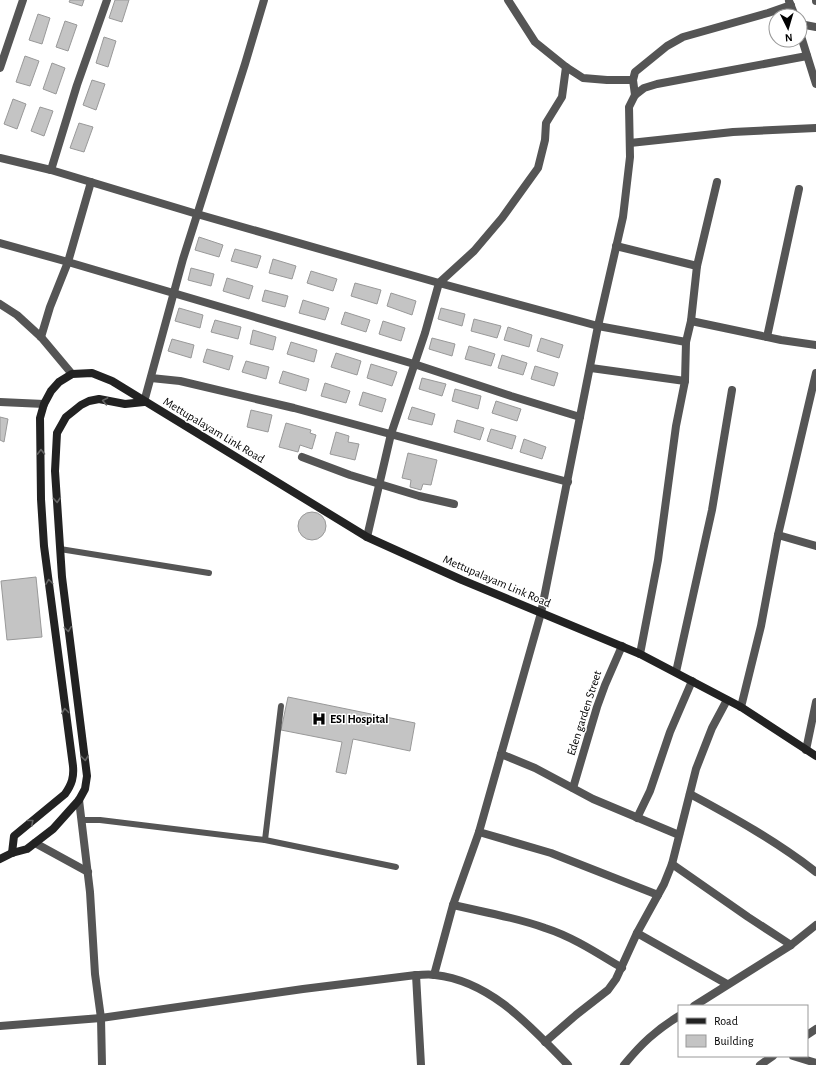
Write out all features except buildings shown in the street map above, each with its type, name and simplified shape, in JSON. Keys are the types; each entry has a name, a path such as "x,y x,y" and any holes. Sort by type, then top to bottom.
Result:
{"street":[{"path":"0,68 23,0"},
{"path":"51,170 77,85 107,0"},
{"path":"0,860 12,853 27,849 53,829 79,800 85,789 87,776 62,577 55,471 57,433 66,417 81,405 89,401 99,399 125,404 144,402 183,259 264,0"},
{"path":"508,0 536,42 566,67 583,78 633,80"},
{"path":"635,95 633,80 635,72 667,46 683,37 768,13 790,2"},
{"path":"805,48 816,84"},
{"path":"434,975 453,905 479,832 541,613 626,194 630,157 629,108 635,95 644,88 657,84 807,56"},
{"path":"367,537 391,434 425,333 439,283 474,250 502,218 538,168 545,140 546,122 562,97 566,67"},
{"path":"630,143 733,132 816,128"},
{"path":"0,158 51,170 439,283 598,326 686,342"},
{"path":"41,337 50,307 68,262 91,182"},
{"path":"640,654 658,560 676,426 684,380 686,342 691,321 697,266 717,182"},
{"path":"766,337 799,189"},
{"path":"0,243 414,364 580,417"},
{"path":"616,246 697,266"},
{"path":"0,304 17,315 41,337 72,374 55,386 51,391 44,404 40,418 44,546 74,777 65,794 14,836 12,853"},
{"path":"691,321 766,337 816,345"},
{"path":"591,368 684,380"},
{"name":"Mettupalayam Link Road","path":"72,374 92,373 112,381 144,402 367,537 462,580 640,654 741,707 816,756"},
{"path":"741,707 761,626 778,535 816,374"},
{"path":"151,378 180,381 294,408 568,482"},
{"path":"676,672 712,510 732,390"},
{"path":"0,402 44,404"},
{"path":"302,457 379,484 418,496 454,504"},
{"path":"778,535 816,546"},
{"name":"Eden garden Street","path":"573,788 597,707 622,646"},
{"path":"637,818 652,785 670,732 692,681"},
{"path":"545,1042 608,990 622,968 637,933 658,896 672,864 696,769 710,734 727,700"},
{"path":"806,750 816,702"},
{"path":"501,754 535,768 573,788 637,818 679,835"},
{"path":"690,794 746,824 816,872"},
{"path":"79,800 88,872 95,974 101,1018 102,1065"},
{"path":"479,832 550,854 658,896"},
{"path":"36,843 88,872"},
{"path":"672,864 791,945"},
{"path":"453,905 512,918 547,928 585,946 622,968"},
{"path":"696,1005 791,945 816,926"},
{"path":"637,933 727,984"},
{"path":"416,975 421,1065"},
{"path":"0,1026 101,1018 303,989 416,975 434,975 454,979 480,988 504,1004 568,1065"},
{"path":"624,1065 639,1047 653,1034 678,1017"},
{"path":"760,1065 772,1057"},
{"path":"796,1057 816,1063"}],"lane":[{"path":"60,549 209,573"},
{"path":"265,840 281,706"},
{"path":"81,820 100,820 265,840 396,867"}],"place":[{"name":"ESI Hospital","path":"319,719"}]}
